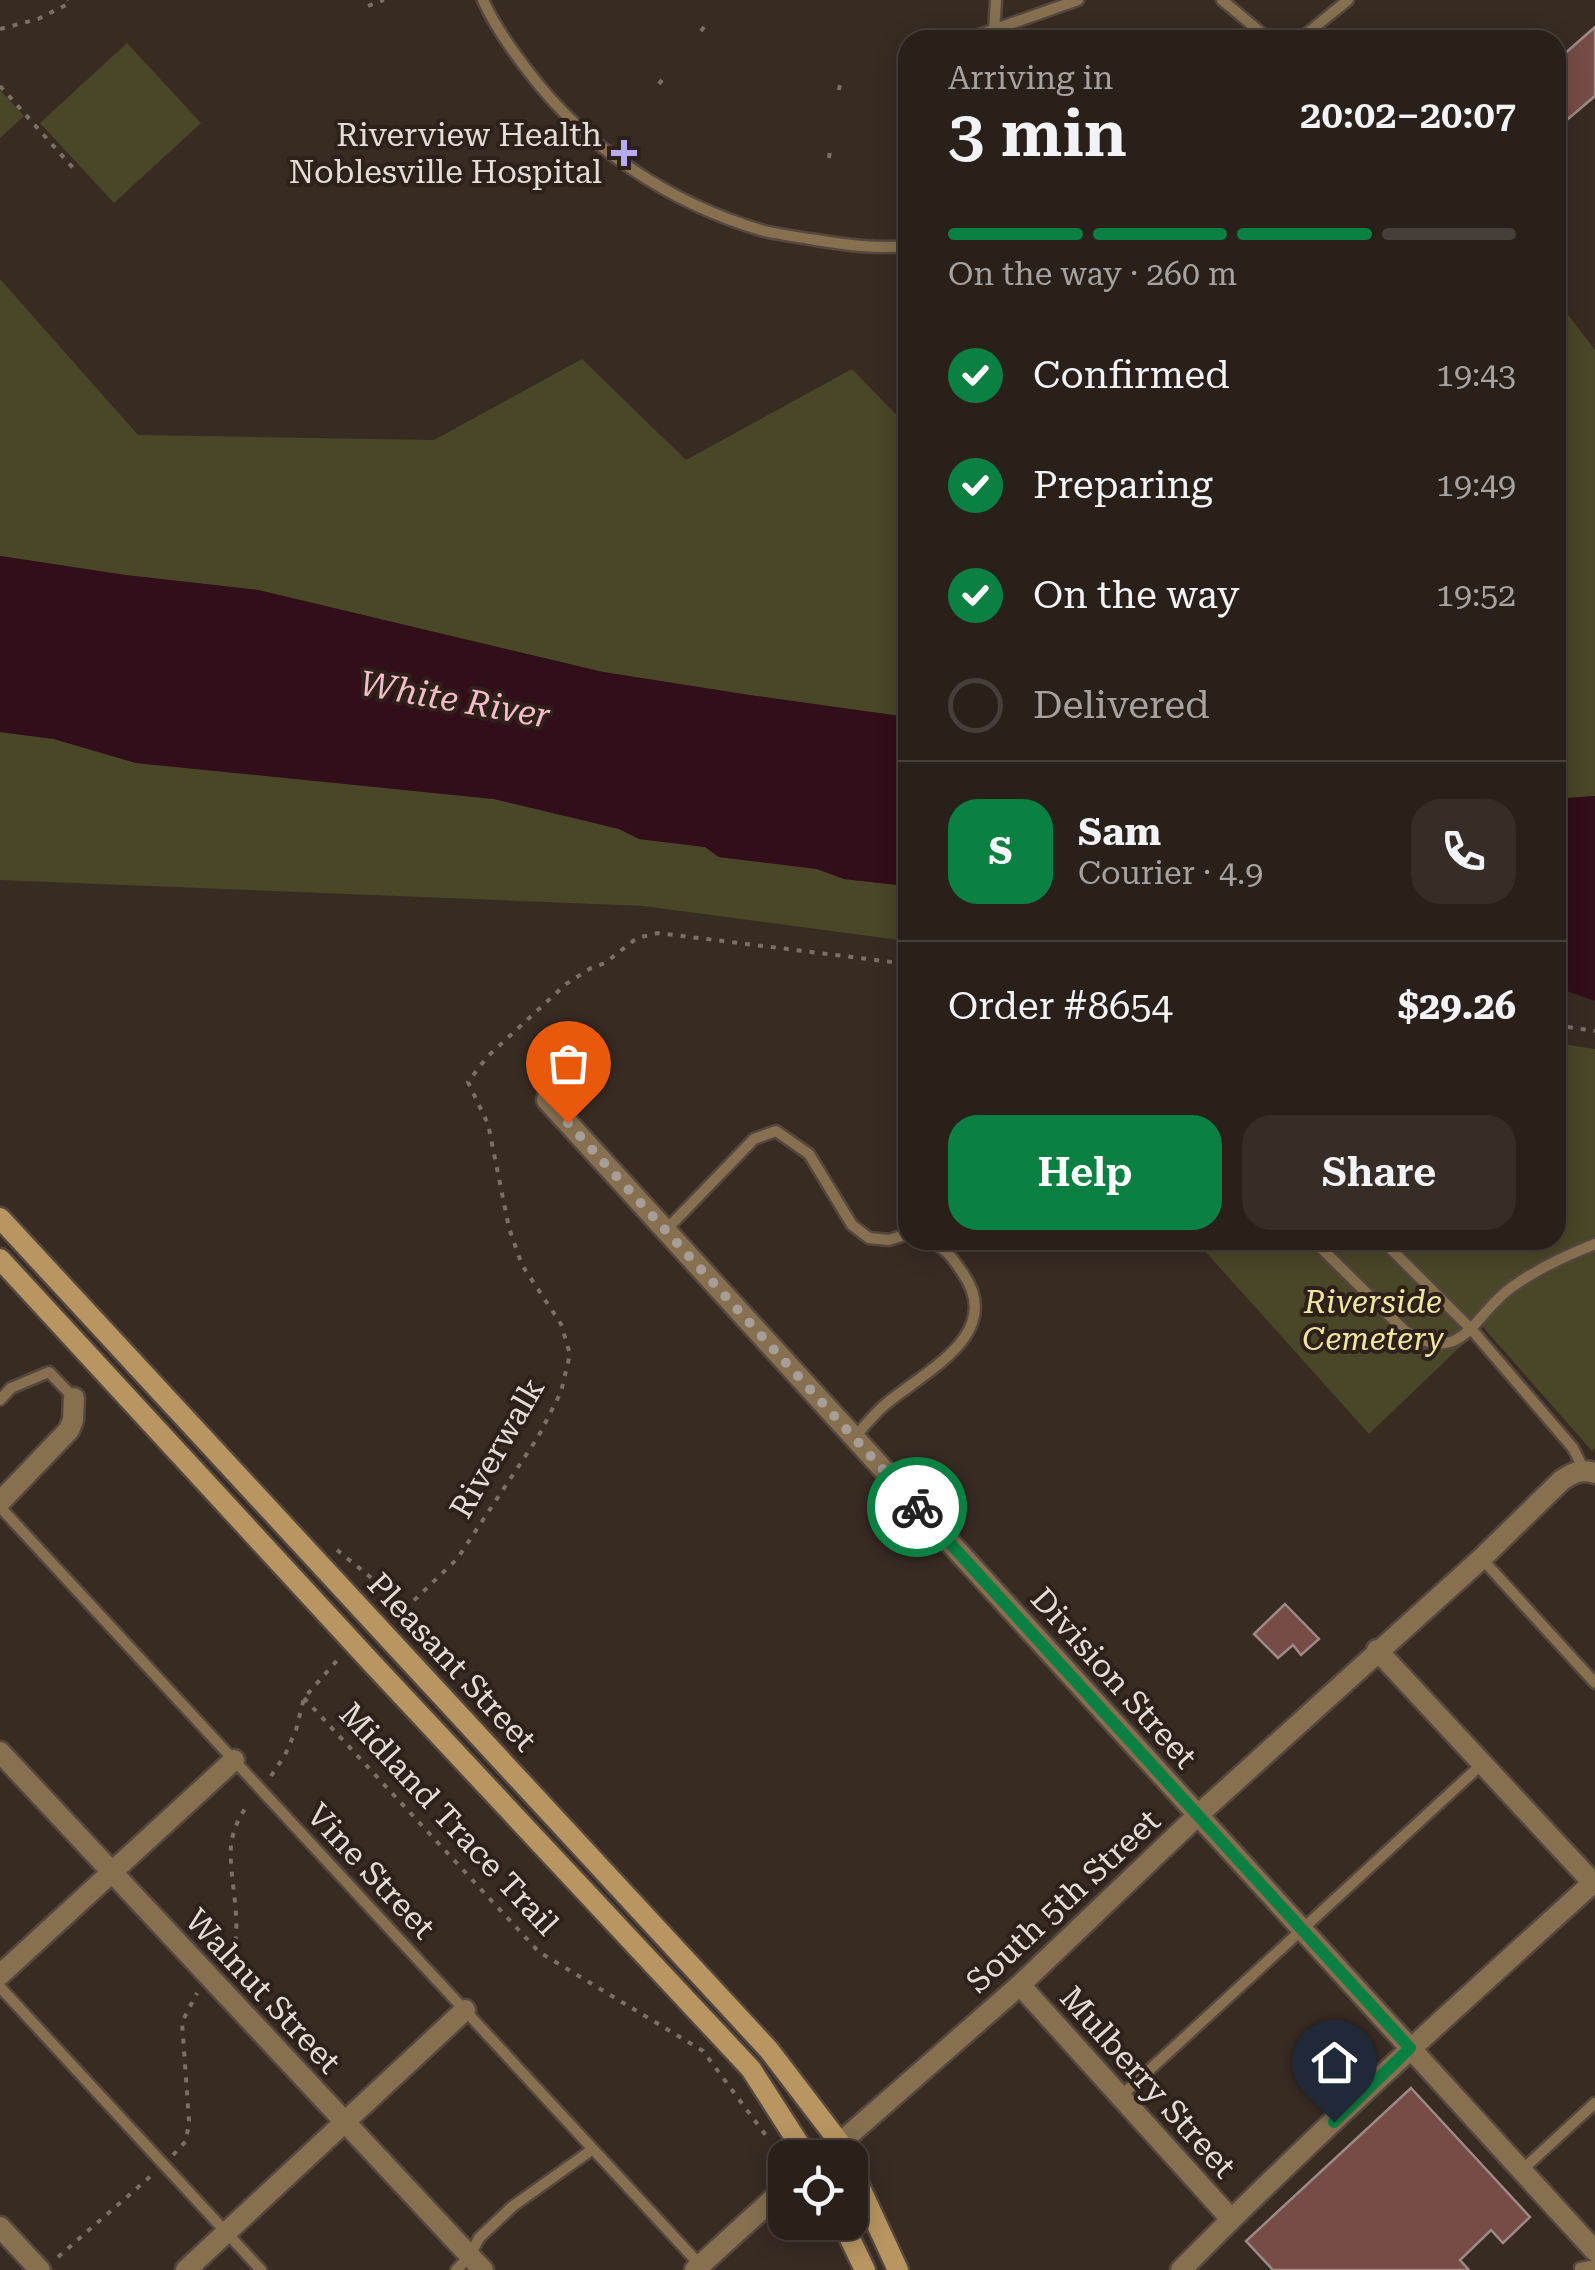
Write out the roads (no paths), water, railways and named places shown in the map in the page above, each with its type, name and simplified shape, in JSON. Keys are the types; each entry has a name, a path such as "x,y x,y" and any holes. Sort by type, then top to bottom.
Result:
{"street":[{"name":"Division Street","path":"547,1100 1595,2251"},
{"name":"Pleasant Street","path":"0,1218 769,2050 836,2140"},
{"name":"Pleasant Street","path":"0,1259 752,2069 797,2140"},
{"path":"0,1505 69,1430 74,1398"},
{"name":"South 5th Street","path":"854,2140 1198,1815 1481,1559 1544,1496 1574,1473 1590,1472"},
{"path":"1181,2270 1410,2048 1594,1883 1378,1650"},
{"name":"Walnut Street","path":"0,1752 345,2122 469,2265"},
{"path":"0,1975 234,1760"},
{"name":"Mulberry Street","path":"1020,1984 1231,2219"},
{"path":"186,2270 464,2010"},
{"path":"700,2268 768,2204"},
{"path":"868,2205 898,2270"},
{"path":"0,2227 40,2270"},
{"path":"851,2240 866,2270"}],"lane":[{"path":"483,0 515,54 551,102 606,150 656,186 766,232 860,247 898,246"},
{"path":"994,30 996,0"},
{"path":"999,30 1078,0"},
{"path":"1222,0 1258,30"},
{"path":"1310,30 1348,0"},
{"path":"666,1231 754,1139 776,1131 808,1154 852,1224 869,1238 898,1237"},
{"path":"1323,1250 1394,1322 1419,1340 1443,1344 1472,1330 1492,1302 1514,1286 1595,1244"},
{"path":"854,1438 884,1405 958,1348 972,1326 975,1298 971,1284 947,1250"},
{"path":"1392,1250 1472,1330 1590,1472"},
{"path":"0,1400 11,1388 50,1372 74,1398"},
{"name":"Vine Street","path":"0,1505 700,2268"},
{"path":"1481,1559 1595,1683"},
{"path":"1121,2096 1482,1764"},
{"path":"0,1987 261,2270"},
{"path":"1522,2170 1595,2102"},
{"path":"469,2265 478,2238 513,2206 593,2148"},
{"path":"1580,2268 1595,2265"}],"water":[{"name":"White River","path":"0,556 258,590 603,672 898,716 898,885 844,879 817,869 719,857 705,847 639,839 619,829 494,799 136,763 54,739 0,732"},
{"path":"1595,796 1595,1001 1566,991 1566,798"}],"place":[{"name":"Riverview Health Noblesville Hospital","path":"624,153"}],"park label":[{"name":"Riverside Cemetery","path":"1373,1320"}]}
